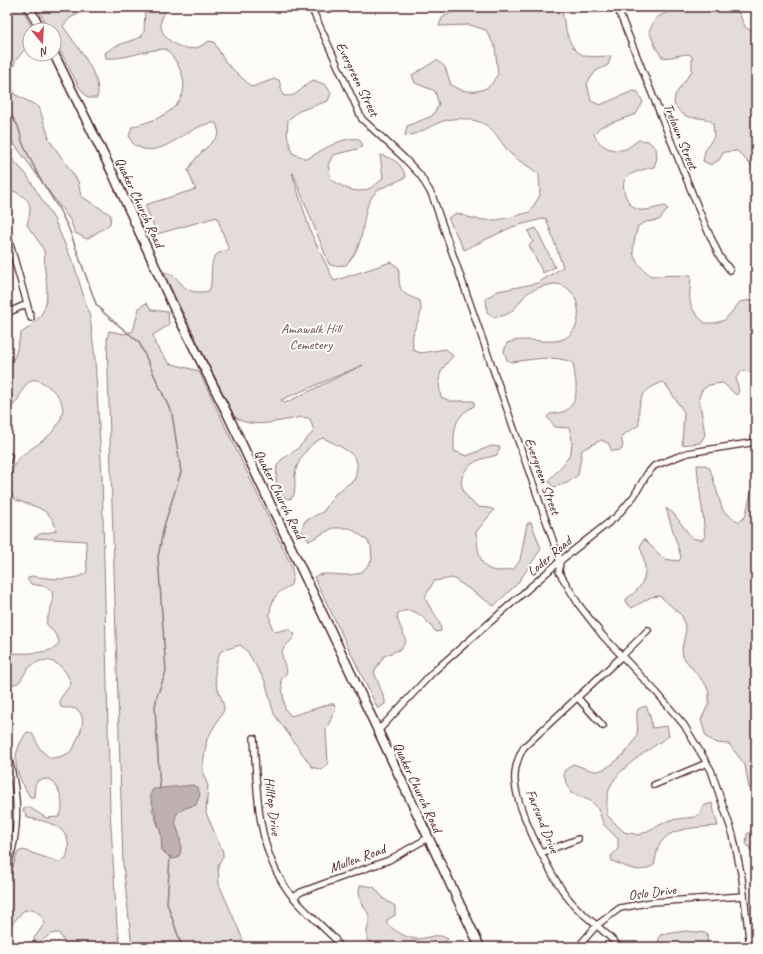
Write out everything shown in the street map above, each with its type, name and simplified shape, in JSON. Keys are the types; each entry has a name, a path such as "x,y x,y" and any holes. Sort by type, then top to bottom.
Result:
{"street":[{"path":"29,7 37,22"},
{"name":"Evergreen Street","path":"311,7 362,119 420,175 432,195 560,561 559,572 579,604 622,656 657,692 684,725 707,763 726,811 739,864 750,947"},
{"name":"Trelawn Street","path":"617,7 702,218 720,257 730,270"},
{"name":"Quaker Church Road","path":"58,62 113,174 173,306 231,422 480,947"},
{"path":"7,233 31,318"},
{"path":"7,313 27,304"},
{"name":"Loder Road","path":"377,732 433,672 560,561 622,511 654,466 687,453 756,442"},
{"path":"7,462 9,456"},
{"name":"Farsund Drive","path":"619,947 574,905 556,881 542,853 517,792 515,781 516,769 519,757 524,747 648,630"},
{"path":"577,697 602,726"},
{"name":"Hilltop Drive","path":"254,738 258,805 262,833 276,871 288,891 335,939 339,947"},
{"path":"7,753 14,776 18,802 18,825 14,850 7,868"},
{"path":"654,785 707,763"},
{"name":"Mullen Road","path":"294,897 301,892 389,860 428,838"},
{"path":"542,853 578,838"},
{"name":"Oslo Drive","path":"578,947 597,925 620,908 652,902 744,896"}],"green space":[{"path":"7,7 22,7 29,22 22,22 22,53 15,62 12,71 14,94 39,107 50,141 78,181 81,196 111,215 110,224 87,239 75,233 70,220 7,134"},
{"path":"37,7 93,7 70,18 63,26 87,61 92,71 98,90 97,98 88,98 79,87 62,54 62,22 45,22"},
{"name":"Amawalk Hill Cemetery","path":"145,7 167,7 161,19 161,25 165,36 170,41 186,48 198,47 209,41 214,42 226,63 252,87 274,79 279,80 283,95 292,96 313,80 326,85 331,93 328,101 299,111 288,120 287,134 292,153 307,159 325,148 339,142 359,139 362,144 361,148 333,155 328,165 331,179 338,184 351,190 358,191 370,188 376,184 383,178 380,155 394,160 400,165 406,177 378,190 373,196 367,208 358,247 352,258 346,265 333,266 329,264 292,173 311,233 334,281 391,262 399,268 399,281 403,292 419,300 421,304 421,313 413,334 413,350 421,353 446,349 453,356 440,374 439,384 441,397 450,401 474,401 474,406 467,410 458,419 456,424 454,451 467,456 491,446 500,447 497,455 479,460 471,465 466,470 462,482 463,488 470,500 479,507 494,510 476,532 479,554 483,564 487,568 494,571 514,569 520,560 527,524 531,522 541,549 517,584 494,606 453,578 434,581 425,597 439,622 441,631 436,632 424,618 415,612 404,611 398,613 397,618 406,641 401,649 384,656 374,672 385,700 385,704 378,709 314,577 325,574 353,575 359,573 364,570 372,560 371,546 366,539 350,528 333,528 309,541 301,530 305,521 324,511 335,494 355,479 357,463 352,455 343,448 323,438 318,440 313,443 298,463 295,474 294,492 292,498 288,499 281,494 276,480 277,466 282,459 295,451 314,431 310,419 301,417 259,424 246,422 234,416 164,272 171,274 187,289 199,292 209,291 214,257 218,253 229,250 217,217 157,234 145,205 196,189 188,170 196,158 217,137 219,133 216,123 207,124 198,127 171,143 153,150 144,149 133,144 129,136 132,127 158,118 169,111 177,104 182,95 184,86 183,77 179,68 174,58 166,49 158,49 121,57 106,58 105,53 113,47 141,37 144,32","holes":["363,365 285,403 281,400"]},
{"path":"459,7 561,7 567,34 577,52 583,55 597,57 611,56 608,65 596,71 587,83 591,101 600,105 633,91 638,92 643,102 636,114 600,127 594,134 599,142 611,149 626,149 639,140 648,141 656,148 657,158 654,167 637,171 628,176 625,179 624,190 628,201 636,209 646,210 665,206 668,209 659,220 646,222 638,226 633,249 635,259 651,276 691,275 690,301 694,311 705,323 715,323 725,320 740,302 756,299 756,333 753,337 756,348 756,373 742,371 736,378 739,392 736,395 723,383 709,385 702,390 699,397 705,435 700,443 682,445 684,412 664,382 649,389 645,393 640,403 639,425 621,436 623,446 621,450 612,451 608,443 601,440 582,450 578,475 567,483 554,487 548,481 564,463 571,451 572,445 569,428 555,427 547,417 550,414 565,411 574,402 576,396 576,383 573,363 566,360 550,358 511,362 507,360 504,351 507,343 514,341 554,341 567,337 574,330 577,321 577,302 573,294 567,288 559,284 549,285 529,292 511,312 493,317 487,312 486,298 498,291 538,283 563,267 546,218 512,227 464,250 448,218 457,213 477,219 494,220 530,212 540,195 539,175 512,155 490,128 477,121 451,119 416,134 405,136 407,126 432,116 439,105 435,91 415,83 412,75 437,60 445,67 451,85 464,91 479,91 489,86 498,74 495,47 486,30 470,25 439,26 442,18"},
{"path":"676,7 736,7 746,28 756,32 756,173 754,168 737,151 724,152 719,160 711,165 703,161 705,151 714,136 713,123 703,118 684,115 674,104 675,95 692,71 692,57 689,54 662,57 656,48 649,31 656,18"},
{"path":"7,153 26,174 54,219 74,265 90,317 95,359 102,477 110,810 117,926 121,947 64,947 64,941 59,933 49,935 41,941 34,943 34,938 45,923 42,916 33,909 23,911 7,930 7,884 18,852 23,850 59,862 66,859 68,849 68,840 60,829 45,822 28,818 23,810 24,808 29,807 46,818 59,817 62,802 59,791 49,779 38,780 35,785 34,797 30,797 21,780 16,764 18,749 27,732 32,733 40,749 50,758 69,753 74,748 80,734 82,728 82,717 76,709 63,708 60,706 60,699 71,684 65,671 60,666 54,662 48,661 35,663 27,670 18,683 10,685 7,683 7,653 37,653 52,649 57,646 59,641 56,634 46,623 53,601 52,591 43,586 31,584 27,579 32,576 53,579 68,579 75,578 87,572 86,541 34,538 40,534 56,531 54,523 47,513 36,507 16,500 10,486 11,474 15,463 21,456 52,433 61,418 63,408 61,400 56,393 43,383 32,380 25,387 15,404 7,408 7,368 15,356 21,333 37,320 42,313 47,298 47,290 44,251 39,241 27,225 30,211 29,202 10,189 7,190"},
{"path":"536,228 555,267 543,273 529,245 533,242 528,231"},
{"path":"146,303 152,310 168,312 169,325 153,335 155,344 169,363 199,371 291,565 293,575 291,585 277,594 270,609 271,624 275,632 288,629 295,634 282,653 287,672 281,680 285,709 291,716 330,704 334,704 336,708 326,730 328,763 322,770 312,767 274,714 265,681 247,651 240,645 221,651 217,661 215,676 224,710 207,739 203,764 203,773 208,786 206,813 223,852 223,857 218,865 219,884 244,942 248,947 132,947 123,864 107,339 109,331 125,334 133,331 139,308","holes":["196,805 184,809 177,814 175,819 181,849 178,858 162,850 161,834 152,809"]},
{"path":"697,465 706,465 710,469 723,511 739,522 745,517 752,489 756,487 756,792 749,788 745,765 729,744 717,743 706,737 701,720 709,703 709,693 706,685 683,657 682,649 686,630 682,616 660,596 651,597 632,608 626,603 626,599 639,587 645,576 640,546 644,539 664,559 679,561 681,557 666,508 673,513 692,538 701,540 705,537"},
{"path":"646,706 650,715 652,728 667,726 669,736 644,753 619,774 608,793 607,815 624,832 639,835 670,820 695,817 700,814 703,806 712,803 718,826 676,831 663,839 657,851 654,865 649,868 638,870 628,868 612,861 611,856 618,849 618,839 604,825 597,807 591,801 571,793 564,776 564,771 573,764 597,771 602,770 615,762 632,745 637,734 638,709"},
{"path":"756,827 756,852 751,851 746,843 747,834"},
{"path":"361,885 374,887 384,899 395,906 395,915 387,920 387,924 397,932 414,939 440,936 448,939 442,947 414,948 381,946 373,944 367,940 370,917 363,906 360,897 359,889"},
{"path":"685,931 707,933 708,947 660,947 658,943 660,935"}],"shaded area":[{"path":"193,785 198,788 200,795 196,805 184,809 177,814 175,819 181,849 178,858 173,859 162,850 161,834 150,795 153,789"}],"waterway":[{"path":"7,109 18,126 23,144 39,177 59,209 69,229 96,304 105,314 139,342 172,414 181,472 164,526 158,557 166,672 157,696 155,707 160,789"},
{"path":"170,856 167,903 182,947"}]}
